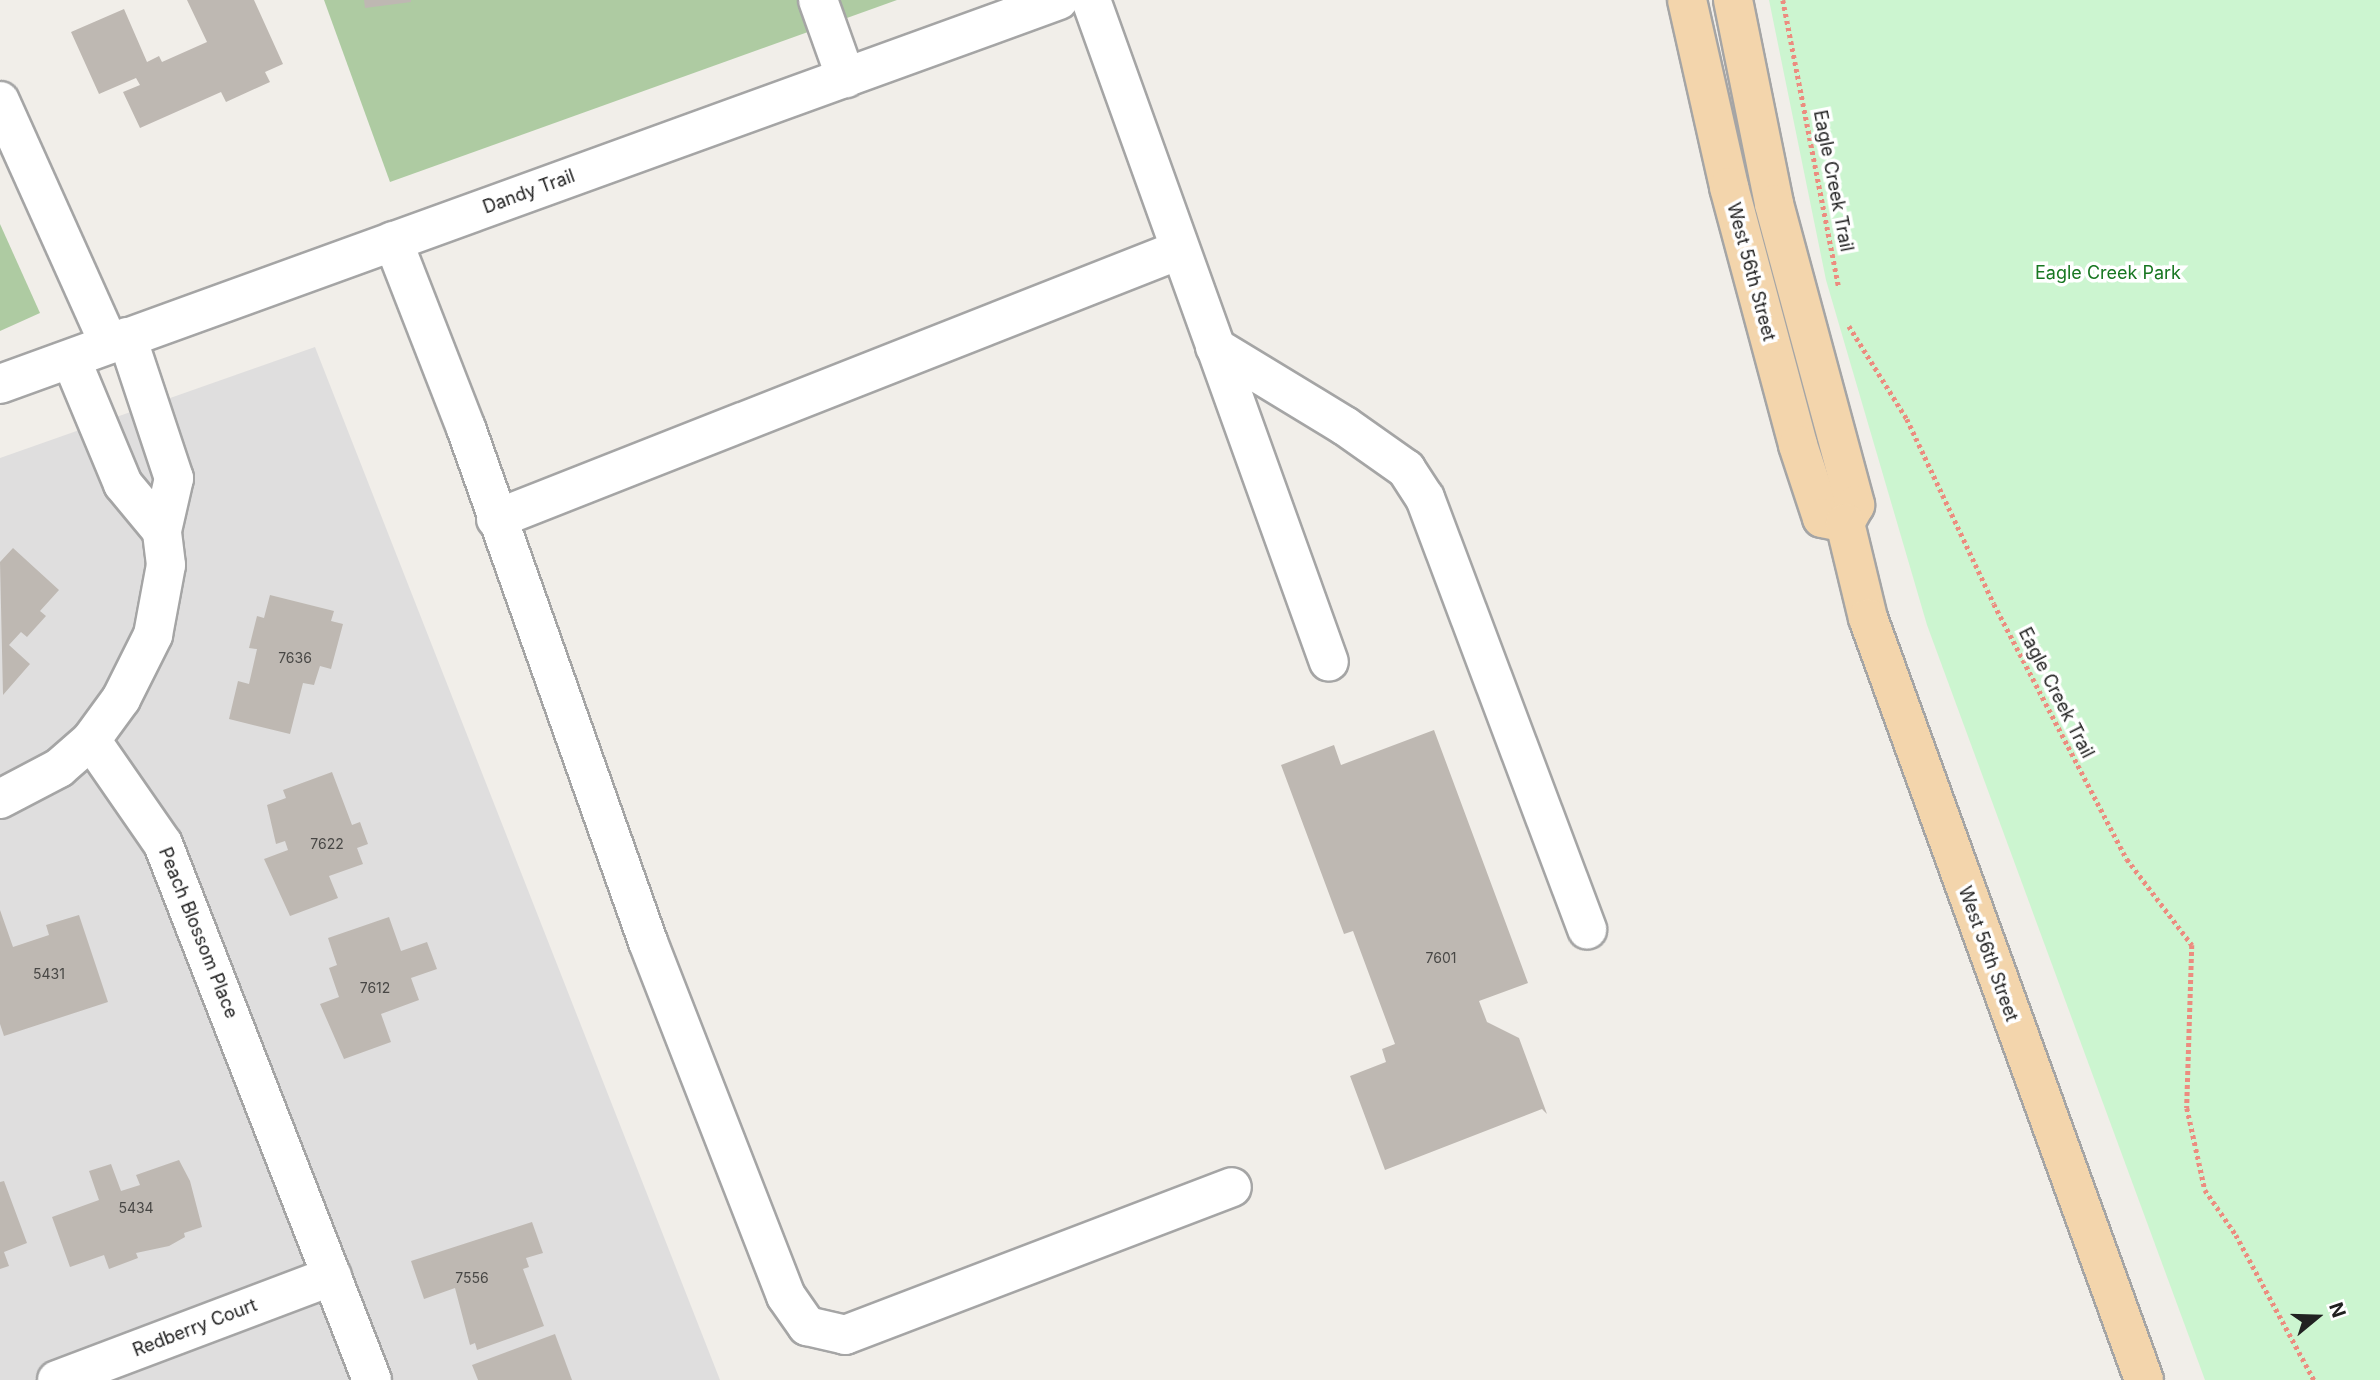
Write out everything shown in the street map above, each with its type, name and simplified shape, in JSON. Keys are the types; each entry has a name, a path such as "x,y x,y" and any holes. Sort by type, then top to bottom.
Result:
{"main road":[{"name":"West 56th Street","path":"1687,0 1729,187 1798,445 1822,518 1845,523"},
{"name":"West 56th Street","path":"1733,0 1774,204 1854,505 1845,523 1868,618 2144,1380"}],"street":[{"path":"818,0 846,78"},
{"name":"Dandy Trail","path":"0,384 1059,0"},
{"path":"1091,0 1329,662"},
{"path":"0,101 118,341 174,478 162,531 166,565 153,635 131,684 91,740 59,768 0,799"},
{"path":"393,241 648,942 786,1296 807,1326 845,1335 1232,1187"},
{"path":"496,519 1179,250"},
{"path":"1214,347 1396,462 1425,498 1587,930"},
{"path":"71,359 123,484 162,531"},
{"name":"Peach Blossom Place","path":"91,740 163,844 372,1380"},
{"name":"Redberry Court","path":"57,1380 332,1276"}],"path":[{"name":"Eagle Creek Trail","path":"1783,0 1841,296"},
{"name":"Eagle Creek Trail","path":"1846,322 1907,419 1994,604 2127,859 2192,945 2187,1108 2205,1190 2236,1235 2314,1380"}],"shaded area":[{"path":"315,347 720,1380 0,1380 0,458"}],"green space":[{"path":"324,0 897,0 390,182"},
{"name":"Eagle Creek Park","path":"1769,0 2380,0 2380,1380 2205,1380 1927,625 1826,280"},
{"path":"0,224 40,313 0,331"}],"building":[{"path":"187,0 254,0 283,64 265,72 270,82 226,102 221,92 140,128 123,92 140,85 136,78 99,94 71,32 124,9 147,62 159,56 162,62 207,42"},
{"path":"364,0 411,0 411,2 365,8"},
{"path":"13,548 59,590 40,611 46,616 27,637 21,632 9,645 30,664 3,695 0,562"},
{"path":"270,595 334,611 331,621 343,624 331,669 320,666 314,685 303,683 290,734 229,719 238,681 249,684 257,649 249,648 257,616 264,618"},
{"path":"1434,730 1528,983 1479,1001 1487,1022 1519,1038 1547,1114 1542,1109 1385,1170 1350,1076 1386,1062 1382,1049 1395,1044 1353,931 1344,934 1281,765 1334,745 1341,765"},
{"path":"332,772 352,825 360,822 368,844 357,848 363,864 329,876 338,898 290,916 264,859 288,850 285,841 276,844 267,805 286,798 283,790"},
{"path":"0,910 13,947 49,935 46,925 79,915 108,1002 4,1036 0,1024"},
{"path":"389,917 401,951 427,942 437,969 411,978 419,1000 381,1014 391,1042 344,1059 320,1004 339,997 329,968 337,965 328,938"},
{"path":"179,1160 190,1181 202,1227 184,1233 185,1237 169,1246 136,1253 138,1258 109,1269 104,1255 70,1267 52,1217 99,1200 89,1171 111,1164 121,1191 140,1185 136,1175"},
{"path":"4,1181 27,1243 4,1252 9,1266 0,1269 0,1182"},
{"path":"532,1222 543,1253 526,1258 529,1267 523,1269 544,1326 477,1350 475,1343 470,1345 455,1288 424,1299 411,1261"},
{"path":"555,1334 572,1380 478,1380 472,1365"}]}
